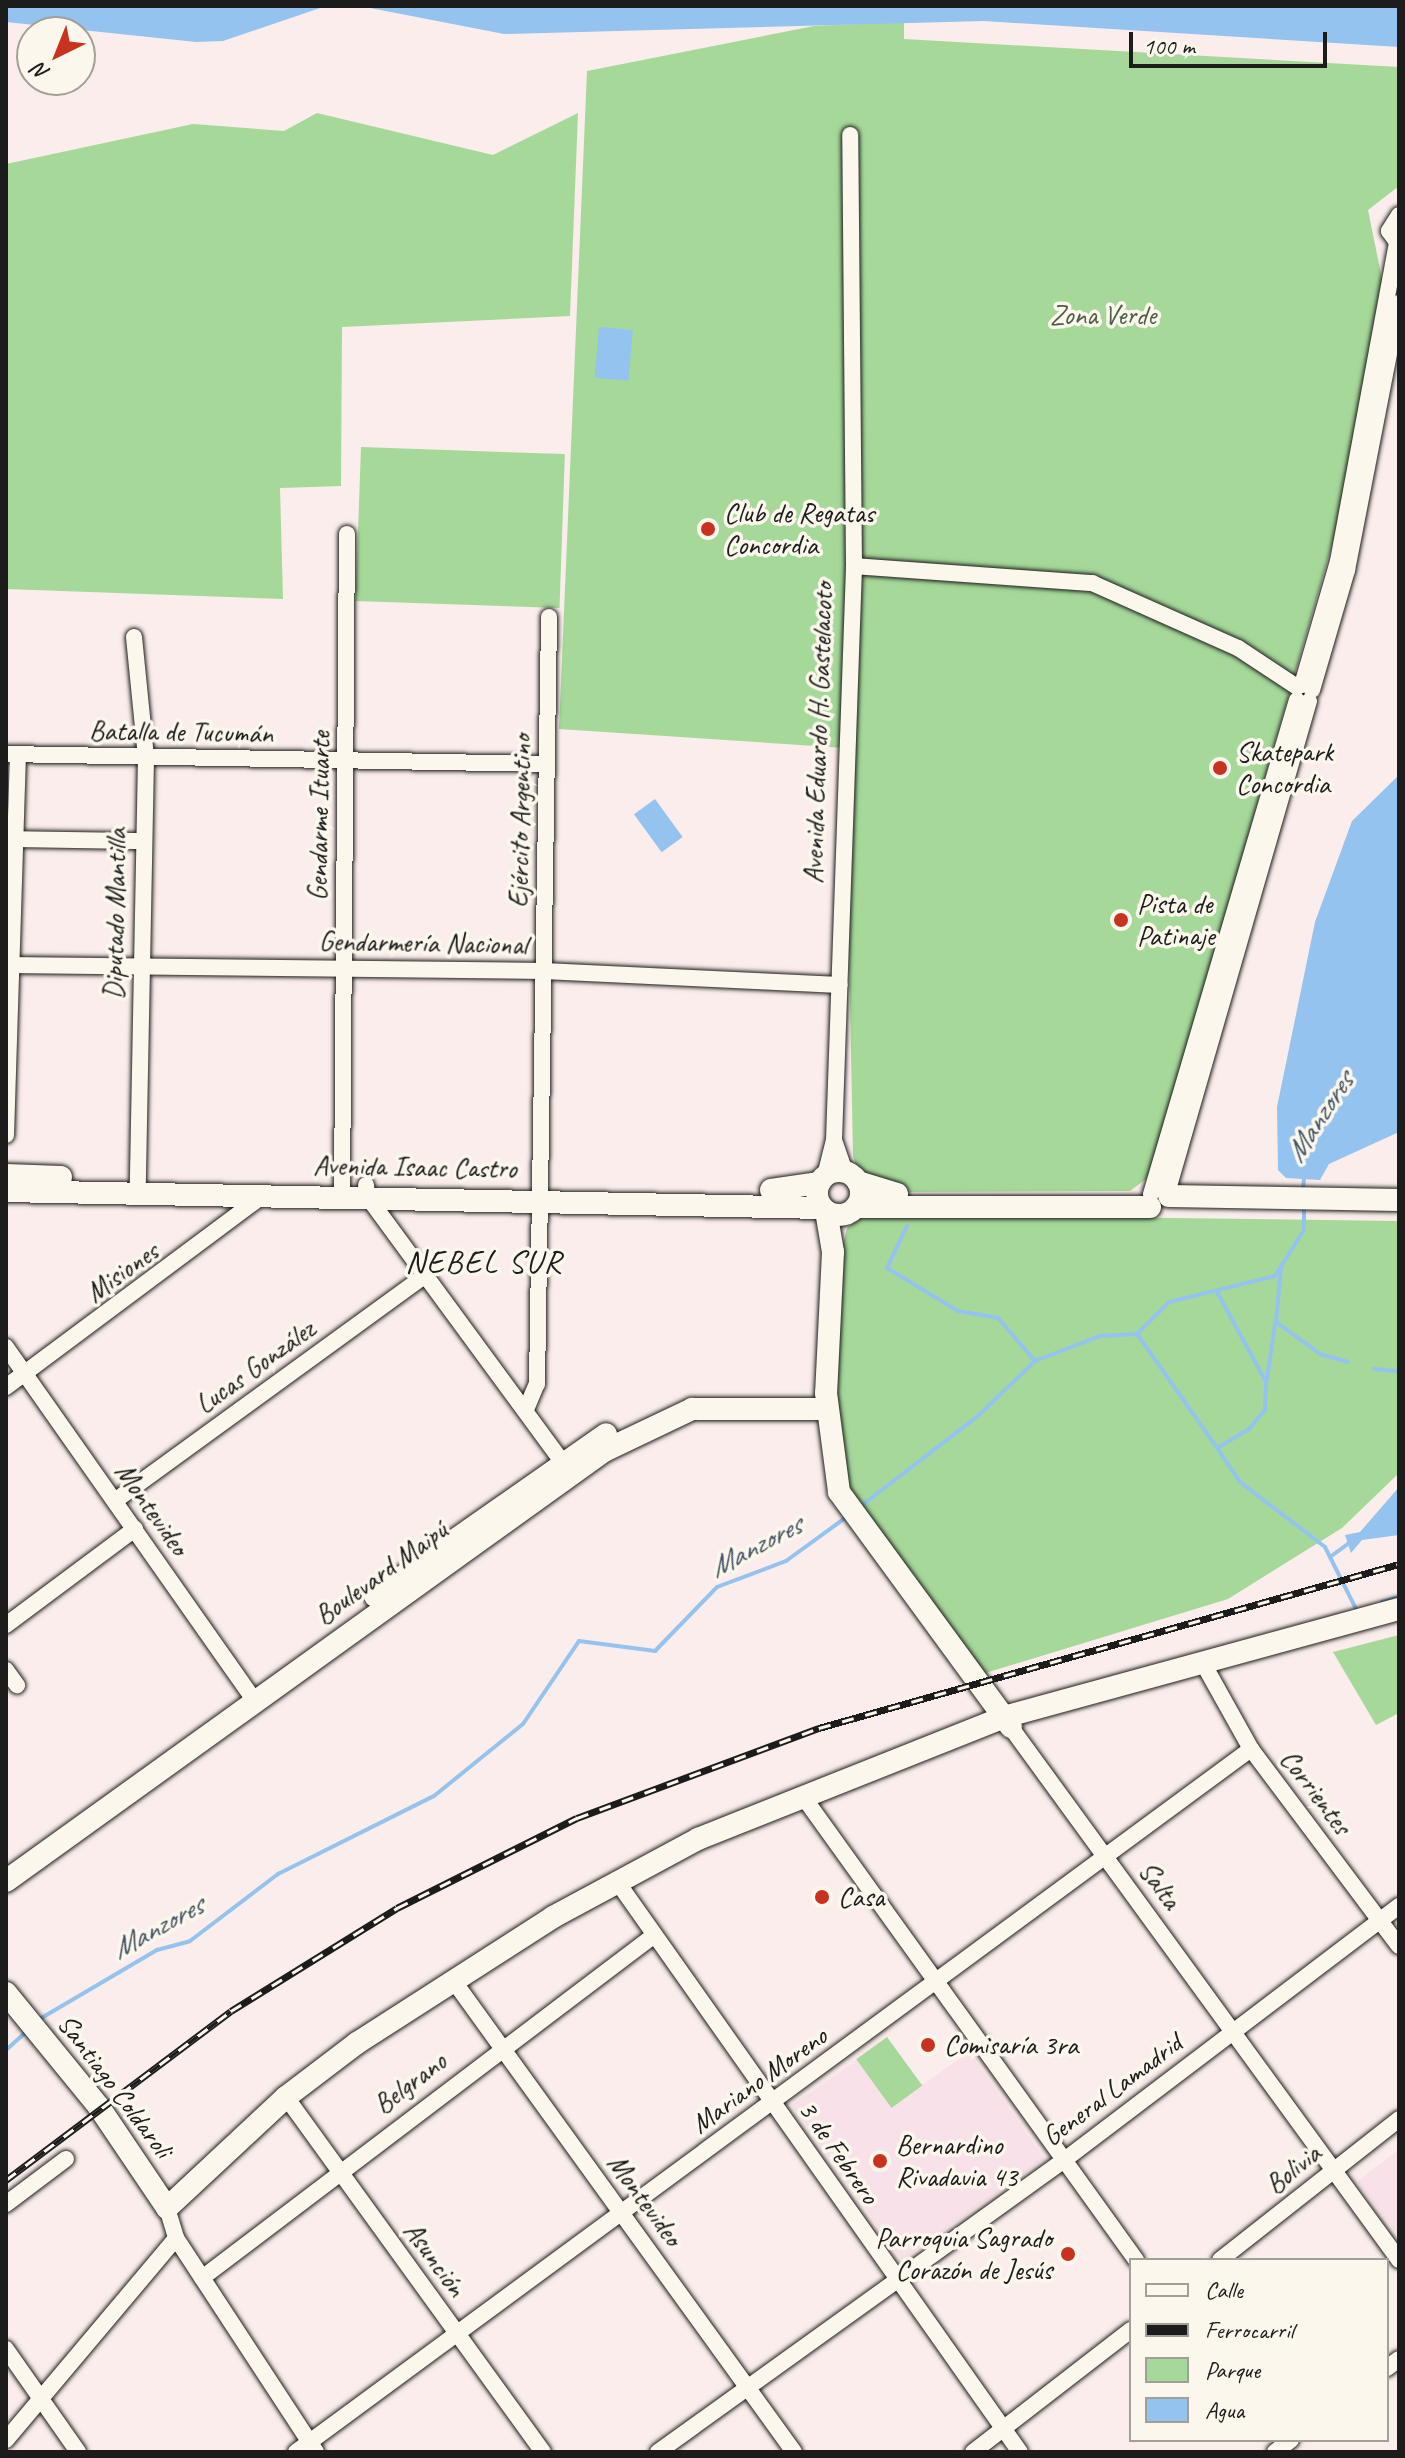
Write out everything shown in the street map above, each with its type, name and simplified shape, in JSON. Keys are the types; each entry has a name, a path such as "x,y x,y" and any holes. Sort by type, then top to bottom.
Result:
{"main road":[{"name":"Avenida Isaac Castro","path":"6,1175 264,1195 341,1190"},
{"name":"Avenida Isaac Castro","path":"6,1191 136,1186 540,1193 792,1190 837,1178 892,1194 1278,1204 1371,1205 1399,1200"},
{"path":"837,1178 838,1210"},
{"path":"826,1401 838,1210 837,1178"},
{"name":"Avenida Isaac Castro","path":"540,1193 838,1210 1159,1199"},
{"name":"Avenida Isaac Castro","path":"1371,1205 1399,1211"},
{"name":"Boulevard Maipú","path":"6,1881 251,1695 566,1466 692,1409 826,1401"},
{"name":"Salta","path":"826,1401 839,1492 1008,1723"},
{"path":"170,2222 290,2102 456,1985 619,1886 804,1802 1008,1723 1204,1669 1399,1609"},
{"path":"1204,1669 1399,1622"},
{"name":"Boulevard Maipú","path":"6,1866 251,1695"},
{"name":"Santiago Coldaroli","path":"6,1993 23,2027 170,2222"}],"street":[{"name":"Avenida Eduardo H. Gastelacoto","path":"837,1178 834,1140 854,566 850,135"},
{"path":"1159,1199 1338,561 1398,245 1389,226 1399,215"},
{"path":"1303,693 1347,570 1399,303"},
{"name":"Gendarme Ituarte","path":"341,1190 347,534"},
{"path":"854,566 1092,583 1238,648 1303,693"},
{"name":"Ejército Argentino","path":"527,1407 537,1384 549,617"},
{"name":"Diputado Mantilla","path":"134,637 146,758 136,1186"},
{"path":"6,1135 12,754"},
{"name":"Batalla de Tucumán","path":"12,754 547,764"},
{"path":"11,839 142,841"},
{"name":"Gendarmería Nacional","path":"9,965 544,971 840,985"},
{"path":"366,1190 426,1275 527,1407 566,1466"},
{"name":"Misiones","path":"6,1387 264,1195"},
{"name":"Lucas González","path":"116,1500 426,1275"},
{"name":"Montevideo","path":"6,1347 251,1695"},
{"path":"6,1625 135,1529"},
{"name":"Corrientes","path":"1204,1669 1251,1749 1399,1946"},
{"path":"6,1670 17,1685"},
{"name":"Salta","path":"1008,1723 1399,2260"},
{"name":"Mariano Moreno","path":"307,2449 456,2332 933,1986 1251,1749"},
{"path":"804,1802 933,1986 1135,2258"},
{"name":"3 de Febrero","path":"619,1886 1020,2452"},
{"name":"General Lamadrid","path":"658,2452 1063,2161 1399,1906"},
{"name":"Belgrano","path":"202,2278 500,2047 653,1936"},
{"name":"Montevideo","path":"456,1985 794,2452"},
{"name":"Asunción","path":"290,2102 543,2452"},
{"name":"Bolivia","path":"1223,2258 1399,2119"},
{"path":"6,2204 66,2159"},
{"path":"6,2440 170,2222"},
{"name":"Santiago Coldaroli","path":"170,2222 307,2449"},
{"path":"973,2452 1129,2332"},
{"path":"6,2349 78,2452"}],"shaded area":[{"path":"969,2052 1045,2159 902,2260 792,2105 857,2060 891,2107"},
{"path":"1399,2149 1399,2232 1397,2233 1357,2182"}],"green space":[{"name":"Zona Verde","path":"904,22 904,39 1399,67 1399,186 1368,210 1382,279 1336,531 1150,1176 1130,1191 894,1192 860,1177 853,1156 845,748 559,729 587,71 814,26"},
{"path":"317,113 493,155 578,113 570,316 342,327 341,486 280,488 283,599 6,589 6,164 193,124 284,131"},
{"path":"361,447 565,454 560,608 356,601"},
{"path":"865,1214 1399,1221 1399,1473 1342,1528 1228,1599 982,1674 843,1478 835,1395 842,1248 847,1228"},
{"path":"1399,1635 1399,1713 1376,1725 1333,1652"},
{"path":"887,2037 922,2086 892,2108 856,2059"}],"water":[{"path":"6,6 326,6 223,41 196,42 96,31 96,16 16,16 16,23 6,22"},
{"path":"360,6 1399,6 1399,47 984,21 504,34"},
{"path":"599,327 633,330 628,381 595,378"},
{"path":"1399,775 1399,1132 1329,1164 1320,1180 1286,1178 1278,1170 1277,1107 1315,922 1352,821"},
{"path":"655,799 683,837 662,852 634,814"},
{"path":"1399,1487 1399,1535 1362,1540 1351,1553 1345,1535 1360,1532"}],"waterway":[{"name":"Manzores","path":"1303,1189 1305,1171"},
{"name":"Manzores","path":"861,1506 979,1415 1035,1361 1100,1336 1137,1334 1169,1302 1275,1276 1304,1230 1304,1206"},
{"path":"907,1226 887,1268 958,1311 998,1318 1035,1361"},
{"path":"1281,1267 1276,1322 1320,1354 1348,1362"},
{"path":"1217,1292 1266,1382 1265,1410 1249,1429 1217,1448 1240,1482 1325,1547 1357,1611"},
{"path":"1267,1380 1275,1323"},
{"path":"1137,1334 1217,1448"},
{"path":"1374,1369 1399,1371"},
{"name":"Manzores","path":"38,2020 157,1950 190,1941 278,1874 434,1796 523,1724 579,1641 655,1651 717,1587 786,1561 848,1516"},
{"path":"1330,1557 1351,1542"},
{"path":"1382,1602 1399,1597"},
{"name":"Manzores","path":"6,2050 26,2032"}],"railway":[{"path":"6,2180 231,2011 397,1908 577,1818 819,1728 1399,1564"}],"place":[{"name":"Club de Regatas Concordia","path":"708,529"},
{"name":"Skatepark Concordia","path":"1220,768"},
{"name":"Pista de Patinaje","path":"1121,920"},
{"name":"Casa","path":"822,1897"},
{"name":"Comisaría 3ra","path":"928,2045"},
{"name":"Bernardino Rivadavia 43","path":"880,2161"},
{"name":"Parroquia Sagrado Corazón de Jesús","path":"1068,2254"}],"district":[{"name":"NEBEL SUR","path":"484,1262"}]}
